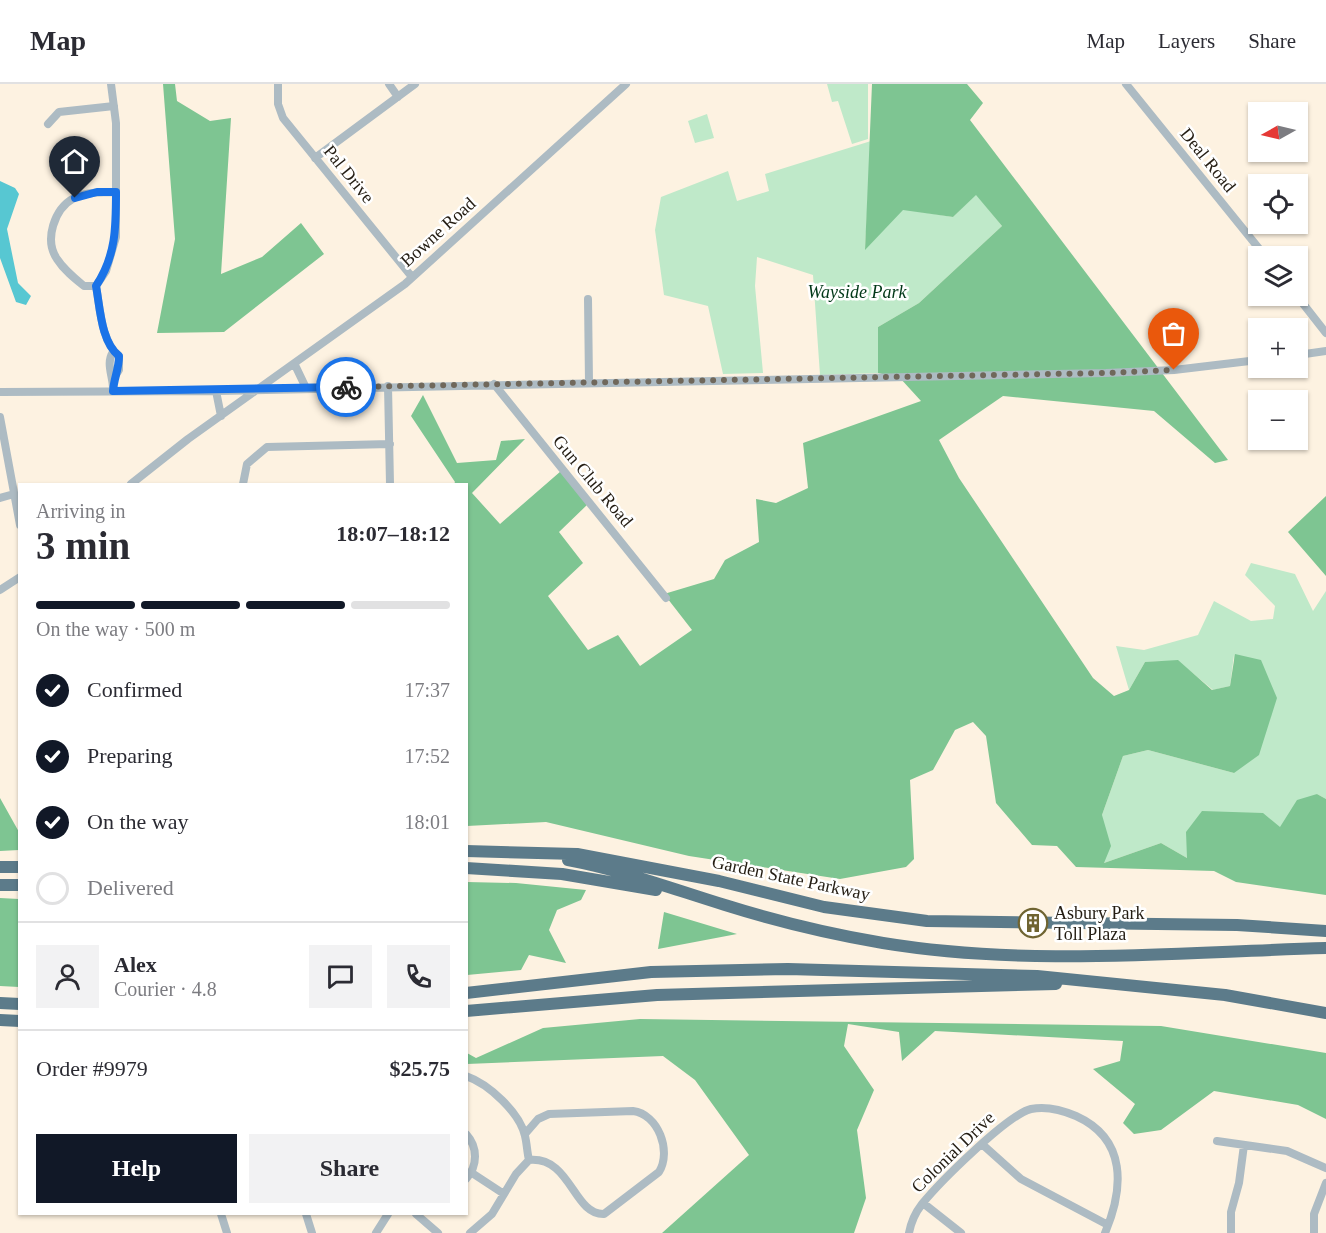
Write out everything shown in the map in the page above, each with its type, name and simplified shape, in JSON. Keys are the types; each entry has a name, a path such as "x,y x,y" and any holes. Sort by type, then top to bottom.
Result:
{"highway":[{"name":"Garden State Parkway","path":"468,851 577,854 719,881 824,907 927,921 1237,926 1326,931"},
{"path":"526,854 595,866 724,905"},
{"path":"0,867 18,867"},
{"path":"468,868 596,878 724,905 857,938 974,953 1127,954 1326,948"},
{"path":"0,885 18,885"},
{"path":"468,993 602,976 720,969 1037,976 1225,994 1326,1013"},
{"path":"468,1011 657,995 1038,985 1084,981"},
{"path":"0,1003 18,1004"},
{"path":"0,1020 18,1021"}],"street":[{"path":"111,84 114,106 116,192 113,248 106,271 96,286 107,339 113,352 119,356 119,370 114,378 113,391"},
{"name":"Pal Drive","path":"278,84 280,114 412,277"},
{"path":"389,84 398,97"},
{"path":"315,158 415,84"},
{"name":"Bowne Road","path":"132,483 221,416 377,306 626,84"},
{"name":"Deal Road","path":"1126,84 1257,246"},
{"path":"48,124 59,112 114,106"},
{"path":"96,286 84,286 56,258 51,244 52,228 60,209 75,198 97,192 116,192"},
{"path":"588,299 589,383"},
{"path":"1305,306 1326,333"},
{"path":"1308,354 1326,351"},
{"path":"0,392 216,391 1106,373 1170,370 1248,361"},
{"path":"295,365 306,388"},
{"name":"Gun Club Road","path":"494,384 666,598"},
{"path":"388,386 390,483"},
{"path":"216,391 221,416"},
{"path":"0,417 18,515"},
{"path":"243,483 247,464 267,447 390,444"},
{"path":"0,498 14,494"},
{"path":"0,590 18,578"},
{"path":"468,1077 495,1093 525,1134 529,1160 492,1214 470,1233"},
{"name":"Colonial Drive","path":"909,1233 923,1203 1009,1120 1031,1109 1061,1111 1088,1122 1100,1131 1110,1144 1117,1167 1115,1195 1106,1229"},
{"path":"525,1134 538,1119 549,1114 633,1111 641,1113 656,1125 661,1135 663,1163 659,1172 603,1214 591,1211 553,1164 542,1159 529,1160"},
{"path":"468,1138 475,1150 469,1176 504,1194"},
{"path":"1217,1141 1287,1151 1326,1168"},
{"path":"983,1145 1022,1179 1106,1229"},
{"path":"1231,1233 1231,1212 1239,1183 1244,1145"},
{"path":"1314,1233 1314,1214 1326,1183"},
{"path":"923,1203 961,1233"},
{"path":"221,1215 227,1233"},
{"path":"306,1215 312,1233"},
{"path":"376,1233 387,1215"},
{"path":"417,1215 438,1233"}],"green space":[{"path":"163,84 175,84 177,101 210,121 231,118 221,274 262,257 301,223 324,254 224,332 157,333 175,239"},
{"path":"827,84 868,84 868,139 852,144 838,101 832,102"},
{"path":"872,84 967,84 983,103 970,120 1228,460 1215,463 1154,411 1003,396 939,440 959,478 1093,678 1114,696 1129,690 1145,662 1178,660 1212,690 1230,686 1235,654 1261,660 1277,698 1259,755 1234,773 1148,750 1123,756 1102,815 1111,846 1104,863 1161,843 1187,858 1186,832 1202,811 1263,813 1280,827 1297,800 1317,794 1326,799 1326,895 1236,882 1214,871 1076,867 1057,846 1032,845 996,803 986,736 973,722 955,730 933,770 910,780 914,859 906,867 840,879 689,856 546,822 468,826 468,483 454,483 411,416 423,395 457,463 496,460 501,441 525,439 472,493 500,524 561,471 588,504 559,532 583,563 548,596 588,650 618,635 640,666 692,630 664,594 714,579 725,560 759,542 756,499 776,503 808,488 803,443 921,401 900,378 878,373 878,327 919,303 1002,226 976,195 953,217 903,210 865,250"},
{"path":"707,114 714,138 695,143 688,121"},
{"name":"Wayside Park","path":"871,141 865,249 903,209 953,217 976,194 1002,226 919,303 878,327 878,373 820,375 813,275 757,257 755,286 763,373 723,374 708,306 664,295 655,230 661,197 728,171 737,201 769,191 765,174"},
{"path":"1326,496 1326,576 1288,532"},
{"path":"1251,563 1295,574 1313,611 1326,591 1326,799 1317,794 1280,828 1187,858 1161,843 1104,863 1102,815 1123,756 1148,750 1234,773 1234,655 1230,686 1213,690 1178,661 1145,662 1129,690 1116,646 1144,650 1198,635 1214,601 1251,621 1273,619 1275,606 1245,575"},
{"path":"0,798 18,830 18,850 0,851"},
{"path":"468,882 516,883 586,890 581,900 557,910 549,930 566,963 529,955 521,970 468,975"},
{"path":"0,898 18,899 18,987 0,986"},
{"path":"664,912 737,934 658,949"},
{"path":"640,1019 1161,1026 1326,1053 1326,1119 1298,1105 1214,1091 1161,1130 1134,1134 1123,1123 1135,1104 1093,1069 1120,1061 1123,1041 935,1031 902,1061 899,1032 848,1024 844,1046 874,1090 857,1130 866,1198 854,1233 662,1233 749,1155 695,1080 663,1056 468,1064 468,1054 476,1058 543,1028"}],"water":[{"path":"0,181 15,188 19,194 7,229 18,283 31,296 26,305 16,302 0,258"}],"way so far":[{"path":"346,387 1174,370"}],"place":[{"name":"Asbury Park Toll Plaza","path":"1033,923"}],"route":[{"path":"75,198 97,192 116,192 116,237 106,271 96,286 107,339 113,352 119,356 119,370 114,378 113,391 346,387"}]}
